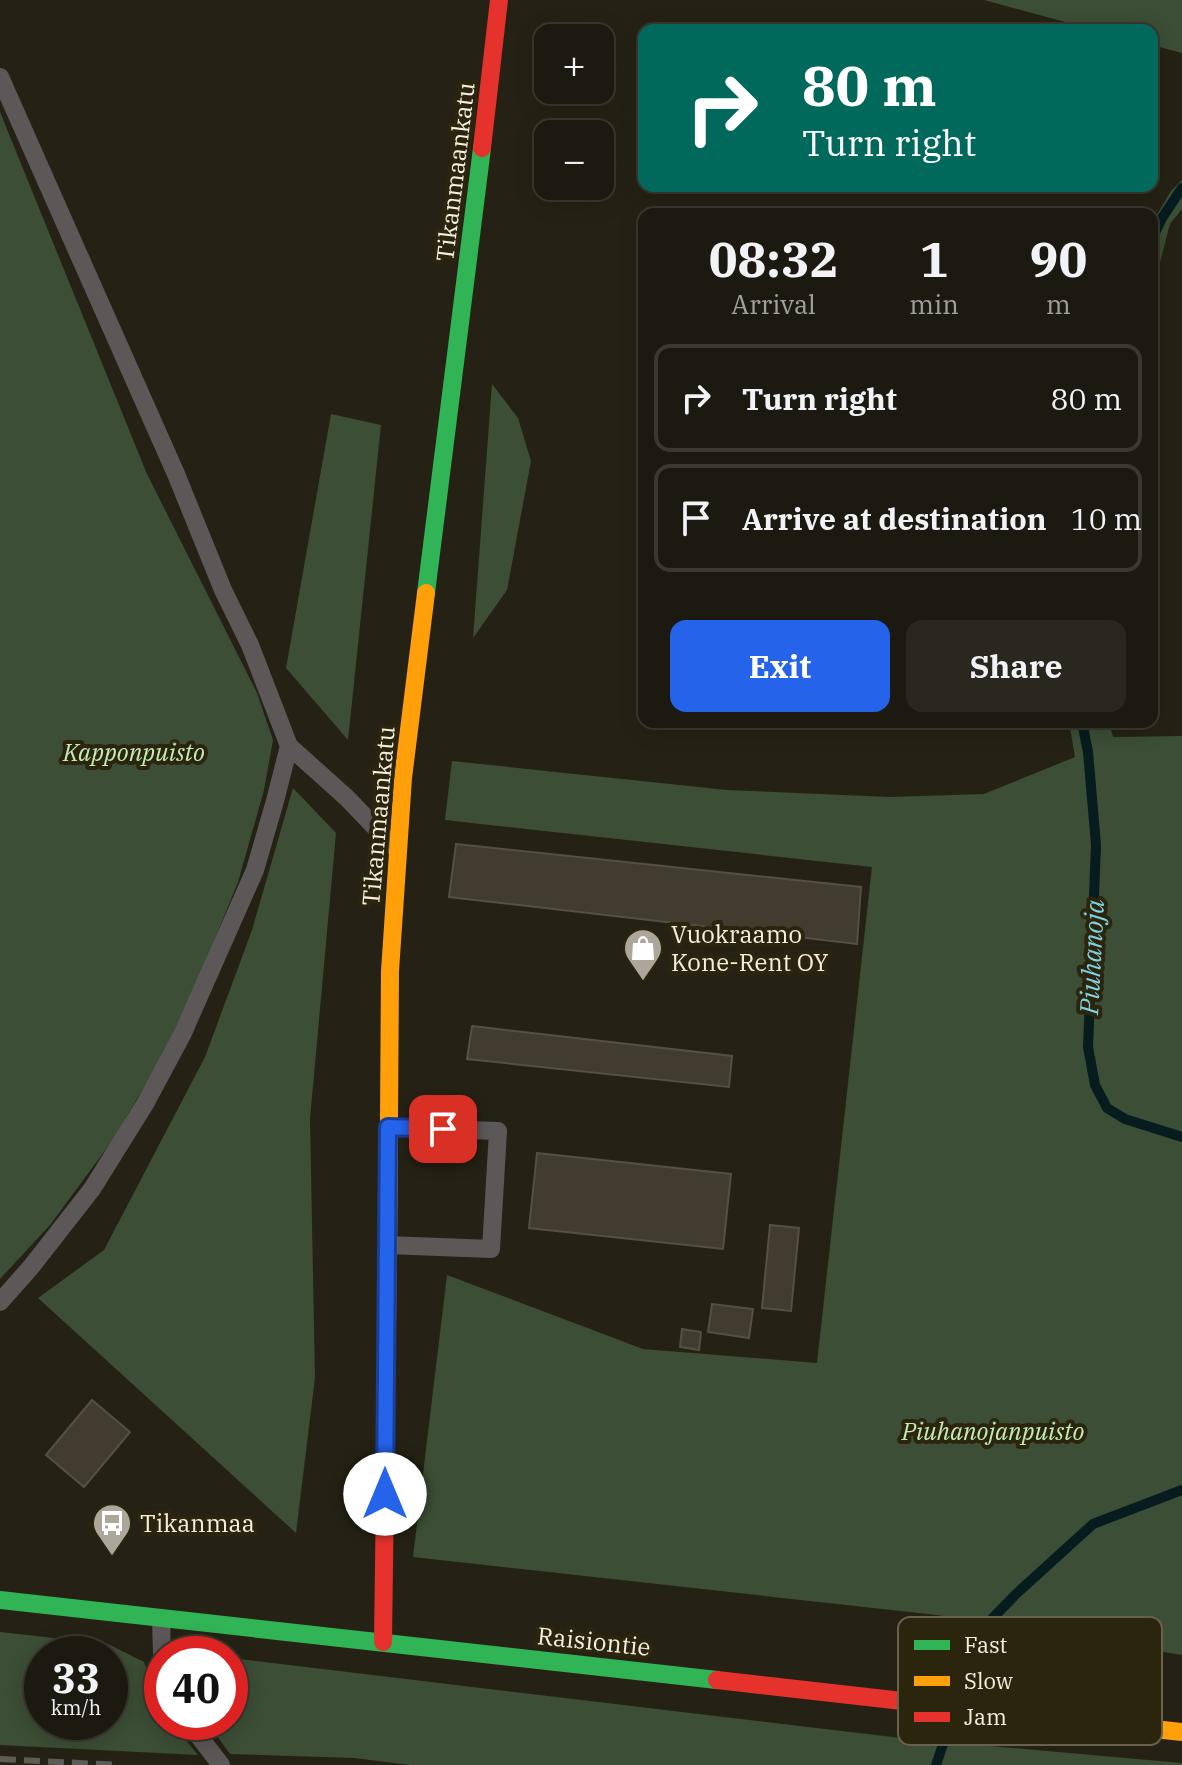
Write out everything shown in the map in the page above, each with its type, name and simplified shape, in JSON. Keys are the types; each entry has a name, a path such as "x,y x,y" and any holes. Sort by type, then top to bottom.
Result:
{"street":[{"name":"Tikanmaankatu","path":"383,1642 390,971 403,778 499,0"},
{"name":"Raisiontie","path":"0,1600 898,1700"},
{"name":"Raisiontie","path":"1162,1730 1182,1732"}],"lane":[{"path":"0,77 176,474 223,590 250,645 289,746 347,798 399,853"},
{"path":"0,1302 92,1189 145,1104 182,1035 255,870 289,746"},
{"path":"387,1245 491,1249 498,1131 388,1127"},
{"path":"161,1618 162,1636"},
{"path":"202,1740 221,1765"}],"green space":[{"path":"984,0 1182,0 1182,53 1158,47 1158,24 1073,24"},
{"name":"Kapponpuisto","path":"0,112 147,474 257,693 273,740 264,790 238,882 163,1055 112,1141 50,1225 0,1279"},
{"path":"1182,180 1182,209 1170,224 1158,270 1158,213 1171,191"},
{"path":"492,384 518,418 531,461 507,590 473,638"},
{"path":"331,414 381,425 348,740 286,668"},
{"name":"Piuhanojanpuisto","path":"1070,728 1111,728 1113,737 1182,736 1182,1655 1162,1652 1162,1617 949,1617 413,1557 447,1275 643,1349 817,1363 872,867 445,820 452,761 727,790 889,797 984,794 1075,757"},
{"path":"293,788 336,833 310,1119 315,1378 296,1533 38,1298 104,1250 205,1057 252,930"},
{"path":"0,1632 36,1636 24,1636 24,1740 128,1740 128,1654 144,1662 144,1740 186,1740 198,1755 0,1745"},
{"path":"248,1660 898,1738 898,1745 980,1745 1182,1765 410,1765 354,1758 230,1754 220,1740 248,1740"}],"building":[{"path":"456,844 861,887 857,944 449,897"},
{"path":"472,1026 732,1056 729,1087 467,1059"},
{"path":"537,1153 731,1174 723,1249 529,1228"},
{"path":"770,1225 799,1228 791,1311 762,1308"},
{"path":"712,1304 753,1309 749,1338 708,1332"},
{"path":"682,1329 701,1332 699,1350 680,1347"},
{"path":"92,1400 130,1432 84,1487 46,1455"}],"waterway":[{"name":"Piuhanoja","path":"1158,226 1182,188"},
{"name":"Piuhanoja","path":"1083,728 1096,845 1088,1047 1095,1085 1107,1108 1125,1119 1182,1137"},
{"name":"Piuhanoja","path":"994,1617 1093,1524 1182,1490"},
{"name":"Piuhanoja","path":"936,1765 943,1745"}],"railway":[{"path":"0,1759 120,1765"}],"traffic: fast":[{"path":"426,593 482,148"},
{"path":"0,1600 717,1680"}],"traffic: slow":[{"path":"388,1264 390,971 403,778 426,593"},
{"path":"1162,1730 1182,1732"}],"traffic: jam":[{"path":"482,148 499,0"},
{"path":"383,1642 388,1264"},
{"path":"717,1680 898,1700"}],"place":[{"name":"Vuokraamo Kone-Rent OY","path":"643,982"},
{"name":"Tikanmaa","path":"112,1557"}],"route":[{"path":"385,1494 388,1127 443,1129"}]}
